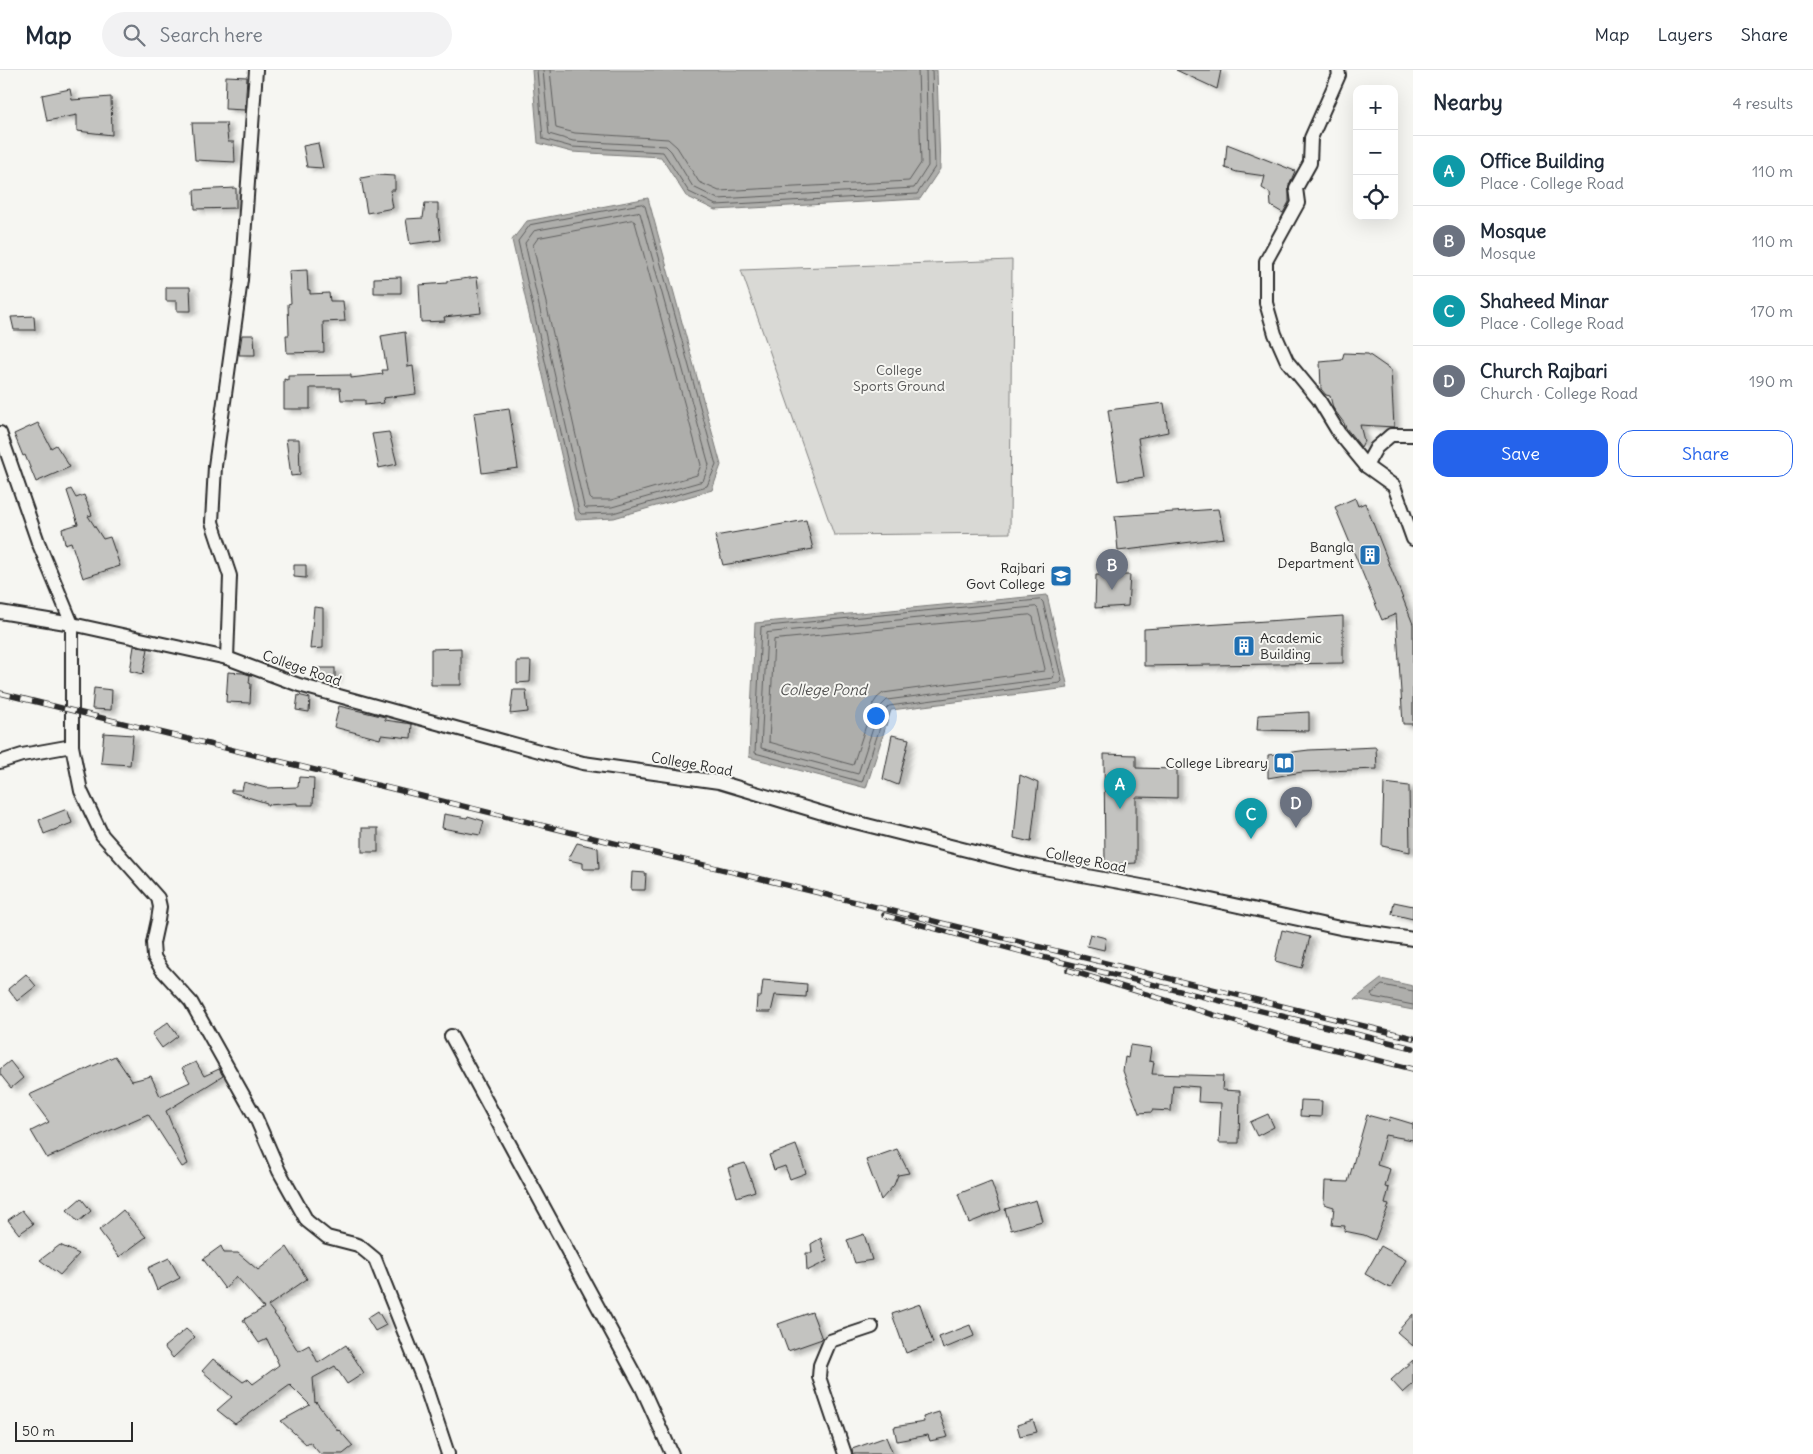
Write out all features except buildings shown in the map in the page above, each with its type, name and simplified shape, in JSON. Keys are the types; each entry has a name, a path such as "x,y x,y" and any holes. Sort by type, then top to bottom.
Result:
{"street":[{"path":"227,658 230,576 212,522 214,466 241,280 256,70"},
{"path":"1338,70 1339,75 1311,138 1310,163 1296,188 1298,203 1266,260 1266,303 1275,334 1287,361 1318,400 1339,433 1366,466 1394,486 1413,539"},
{"path":"0,432 38,542 72,624 72,746 81,790 102,835 158,898 160,907 153,943 154,957 162,970 190,1002 256,1118 279,1171 307,1221 327,1237 358,1245 375,1259 424,1382 448,1454"},
{"path":"1366,466 1376,448 1391,435 1413,435"},
{"name":"College Road","path":"0,612 72,624 227,658 299,685 583,763 719,782 839,818 1022,864 1174,892 1340,928 1413,939"},
{"path":"0,762 22,754 72,746"},
{"path":"451,1036 642,1388 672,1454"},
{"path":"845,1454 820,1377 820,1365 830,1341 872,1327"}],"green space":[{"name":"College Sports Ground","path":"1012,260 1010,533 834,535 741,270"}],"water":[{"path":"532,70 937,70 940,169 920,199 715,210 686,196 661,157 572,152 538,143"},
{"path":"648,198 721,465 712,490 614,518 576,520 512,240 527,221"},
{"name":"College Pond","path":"1047,595 1068,688 891,710 866,788 749,757 755,623"},
{"path":"1381,979 1413,986 1413,1010 1355,999"}],"railway":[{"path":"0,693 1413,1038"},
{"path":"884,915 1061,962 1413,1048"},
{"path":"1068,970 1292,1039 1413,1069"}],"place":[{"name":"Bangla Department","path":"1370,555"},
{"name":"Rajbari Govt College","path":"1061,576"},
{"name":"Mosque","path":"1112,590"},
{"name":"Academic Building","path":"1244,646"},
{"name":"College Libreary","path":"1284,763"},
{"name":"Office Building","path":"1120,809"},
{"name":"Church Rajbari","path":"1296,828"},
{"name":"Shaheed Minar","path":"1251,839"}]}
